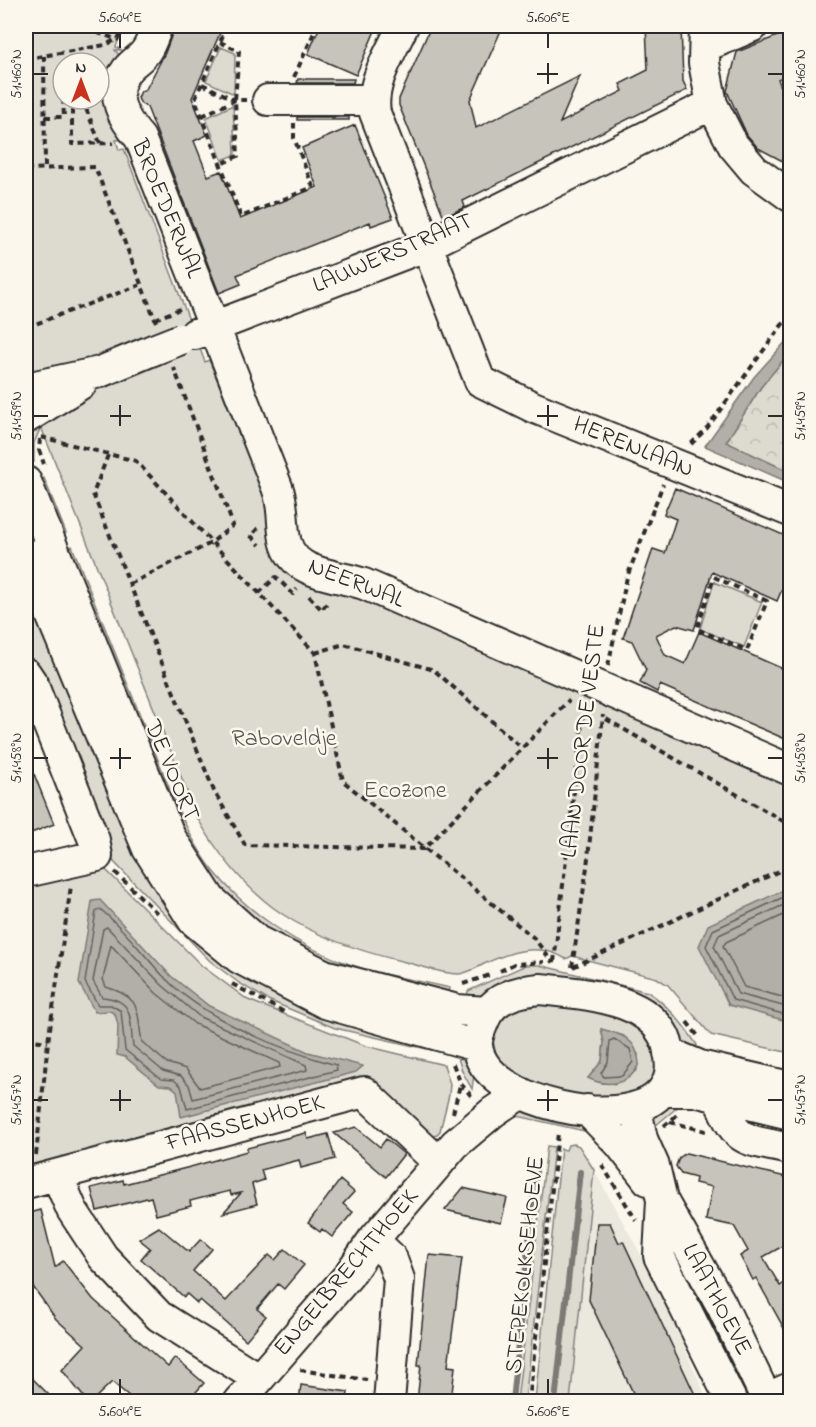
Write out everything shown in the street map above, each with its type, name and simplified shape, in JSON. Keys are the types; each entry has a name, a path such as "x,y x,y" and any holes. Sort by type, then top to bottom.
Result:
{"street":[{"name":"BROEDERWAL","path":"158,26 146,52 126,70 120,81 118,96 122,116 140,138 194,303 219,338"},
{"path":"281,100 373,100 375,88 403,26"},
{"path":"753,26 705,36 704,63 712,104 734,145 754,170 790,196"},
{"name":"HERENLAAN","path":"373,100 375,113 425,246 480,381 532,407 671,465 790,511"},
{"name":"LAUWERSTRAAT","path":"26,388 100,372 181,339 219,338 425,246 712,104"},
{"name":"NEERWAL","path":"219,338 281,497 284,536 293,558 313,572 364,584 556,669 598,696 637,702 790,770"},
{"name":"LAUWERSTRAAT","path":"38,429 100,372"},
{"name":"DE VOORT","path":"35,473 170,837 210,899 257,941 324,975 457,1010 487,1012"},
{"path":"26,554 148,849 193,920 239,958 325,1003 477,1046"},
{"path":"26,674 32,683 94,840 97,856 26,872"},
{"path":"523,990 582,993 622,1004 644,1013 663,1032 669,1053 671,1073 662,1091 646,1106 636,1109 604,1113 558,1105 521,1093 509,1088 490,1072 477,1046 487,1012 501,999 523,990"},
{"path":"669,1053 700,1066 790,1087"},
{"name":"ENGELBRECHTHOEK","path":"447,1154 490,1072"},
{"path":"662,1091 676,1089 790,1114"},
{"name":"FAASSENHOEK","path":"41,1179 364,1092 447,1154"},
{"name":"ENGELBRECHTHOEK","path":"239,1401 348,1276 373,1240 447,1154 493,1112 521,1093"},
{"path":"718,1097 736,1133 748,1139 790,1149"},
{"name":"LAATHOEVE","path":"636,1109 642,1139 654,1166 660,1194 659,1256 732,1401"},
{"name":"LAATHOEVE","path":"587,1110 660,1194 775,1396"},
{"path":"41,1179 72,1210 103,1257 159,1316 265,1372"},
{"path":"373,1240 391,1257 399,1279 390,1393"}],"path":[{"path":"77,26 118,39"},
{"path":"26,59 105,45 118,39 124,26"},
{"path":"226,26 195,99 242,217 313,188 281,100 317,26"},
{"path":"220,42 239,51 235,100 238,156 221,164"},
{"path":"44,56 45,168"},
{"path":"202,84 235,100"},
{"path":"202,116 235,100"},
{"path":"45,117 64,117 64,111"},
{"path":"72,111 72,144 131,142 140,138"},
{"path":"87,111 100,143"},
{"path":"232,193 237,190"},
{"path":"26,320 26,329 140,285"},
{"path":"155,319 194,303"},
{"name":"LAAN DOOR DE VESTE","path":"424,849 534,938 554,963 598,696 627,578 671,465 707,428 782,325 790,318"},
{"path":"790,400 786,403 790,420"},
{"path":"35,473 39,450 38,429 108,455 136,461 315,653 343,781 424,849"},
{"path":"108,455 93,494 214,791 245,845 424,849 522,748 598,696 790,825"},
{"path":"130,584 211,543"},
{"path":"259,593 276,578 292,594"},
{"path":"714,578 767,601 747,650 697,629 714,578"},
{"path":"315,653 344,644 434,670 522,748"},
{"name":"LAAN DOOR DE VESTE","path":"598,696 587,867 572,967 790,866"},
{"path":"41,1179 36,1147 48,1042 75,861"},
{"path":"454,984 462,985"},
{"path":"26,1039 48,1042"},
{"path":"670,1122 726,1136 736,1133"},
{"name":"STEPEKOLKSEHOEVE","path":"529,1401 558,1133"},
{"path":"265,1372 390,1393"}],"shaded area":[{"path":"594,1170 651,1273 708,1401 570,1402"}],"green space":[{"name":"Ecozone","path":"26,26 123,26 116,47 122,50 115,50 121,58 131,139 116,140 119,150 124,149 205,362 209,360 270,509 267,513 318,581 790,780 790,1053 711,1035 668,985 657,978 572,956 566,959 546,951 536,950 505,955 459,974 444,973 336,941 282,914 259,896 237,875 198,819 41,427 34,443 34,462 26,467 26,443 33,426 26,388"},
{"path":"221,47 235,53 234,94 206,81"},
{"path":"233,105 235,155 222,160 206,118"},
{"path":"790,352 790,472 726,442 761,387"},
{"path":"44,478 66,533 59,535 37,481"},
{"path":"72,546 177,807 193,840 213,870 258,915 294,939 332,958 364,969 450,988 447,1000 282,950 190,862 65,549"},
{"path":"26,566 140,850 436,1037 440,1052 335,1028 268,1000 239,983 210,961 114,862 31,664 26,659"},
{"path":"714,582 762,602 744,647 700,629"},
{"path":"101,865 202,966 248,1000 366,1046 444,1065 450,1084 440,1131 431,1140 371,1086 26,1174 26,881"},
{"path":"526,965 539,965 648,992 669,1009 687,1030 697,1045 695,1056 691,1056 653,1010 480,999 466,1002 468,991"},
{"path":"539,1001 609,1013 635,1025 648,1036 654,1049 656,1064 650,1082 636,1094 608,1099 552,1091 531,1084 511,1073 498,1057 494,1047 495,1026 499,1017 508,1009","holes":["601,1029 624,1036 638,1054 637,1070 615,1084 588,1078 602,1061 604,1042"]},
{"path":"454,1045 475,1067 472,1089 462,1071"},
{"path":"685,1101 650,1130 657,1109"},
{"path":"515,1107 585,1118 607,1136 504,1113"},
{"path":"568,1145 579,1146 594,1170 570,1401 535,1401 561,1149 566,1150"},
{"path":"547,1146 554,1147 525,1401 517,1401"},
{"path":"672,1233 756,1401 742,1401 670,1257"}],"water":[{"path":"790,337 790,352 761,387 726,442 790,472 790,483 705,446 754,377"},
{"path":"790,887 790,1022 729,1005 699,946 708,925"},
{"path":"100,900 171,976 209,1006 308,1052 363,1066 356,1072 181,1117 177,1091 171,1086 159,1085 125,1057 117,1055 118,1025 115,1014 110,1011 95,1012 79,983 92,901"},
{"path":"601,1029 622,1036 635,1048 639,1063 630,1076 624,1080 603,1083 588,1078 602,1061 604,1042"}],"building":[{"path":"175,26 223,26 192,98 207,135 194,141 208,176 221,171 240,219 317,187 302,148 355,125 393,218 371,226 370,222 237,275 241,284 219,293 147,107 141,104 138,98 141,91 146,89 165,53"},
{"path":"320,26 377,26 356,75 308,54"},
{"path":"431,26 503,26 470,100 476,128 580,76 560,123 623,91 620,84 648,70 646,26 681,26 683,81 687,90 463,201 465,207 444,217 399,105 399,99"},
{"path":"790,31 790,74 778,79 790,111 790,165 758,148 747,135 727,91 737,52"},
{"path":"298,79 354,79 353,83 297,83"},
{"path":"297,117 349,117 349,120 297,120"},
{"path":"675,488 790,538 790,570 777,601 712,572 694,630 676,625 656,635 665,655 685,664 699,632 790,672 790,741 660,685 657,692 640,683 646,670 632,641 623,638 653,549 665,553 676,519 664,514"},
{"path":"26,754 54,824 29,834 26,824"},
{"path":"356,1127 380,1147 386,1139 404,1154 386,1177 334,1133"},
{"path":"306,1133 308,1139 328,1134 335,1159 301,1168 299,1160 261,1170 264,1180 252,1184 257,1204 223,1213 241,1193 231,1195 230,1191 190,1201 191,1206 156,1215 151,1197 97,1211 91,1188 123,1180 124,1184"},
{"path":"686,1153 790,1178 790,1242 763,1257 780,1286 790,1279 790,1339 756,1278 753,1280 740,1256 748,1251 734,1226 706,1220 712,1187 695,1183 696,1178 681,1174 676,1166 679,1158"},
{"path":"340,1180 354,1192 343,1204 353,1212 332,1237 322,1229 320,1232 308,1223"},
{"path":"463,1188 507,1198 501,1223 445,1210"},
{"path":"41,1210 55,1267 63,1261 93,1299 168,1367 175,1358 204,1383 188,1401 135,1401 112,1382 92,1401 87,1401 62,1370 85,1345 56,1319 26,1277 26,1214"},
{"path":"597,1223 610,1223 619,1243 623,1241 698,1401 637,1401 589,1300"},
{"path":"159,1227 189,1252 201,1239 212,1249 193,1271 226,1301 269,1255 275,1260 285,1249 304,1265 284,1289 278,1284 257,1309 266,1316 246,1340 200,1300 197,1303 187,1294 184,1297 141,1259 150,1248 139,1239"},
{"path":"429,1255 462,1258 448,1366 455,1367 451,1401 417,1401 421,1365 418,1365"},
{"path":"26,1372 55,1401 26,1401"},
{"path":"301,1385 348,1392 347,1401 299,1401"}],"waterway":[{"path":"512,1401 536,1171"},
{"path":"555,1402 580,1172"}],"park label":[{"name":"Raboveldje","path":"284,739"}]}
